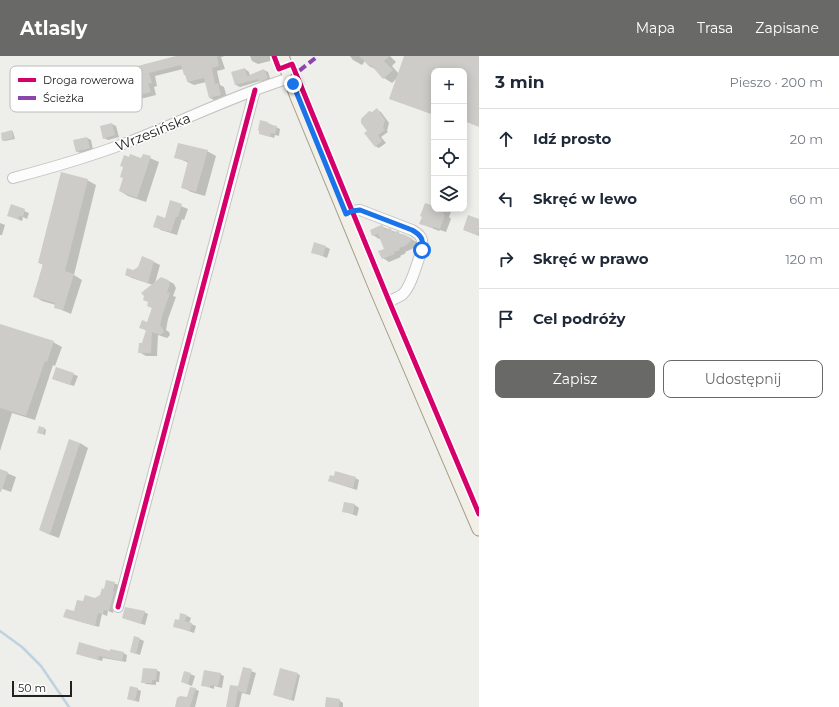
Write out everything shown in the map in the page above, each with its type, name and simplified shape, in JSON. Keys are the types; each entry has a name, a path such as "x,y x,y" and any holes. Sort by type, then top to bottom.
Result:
{"main road":[{"path":"282,56 383,304 479,529"}],"street":[{"name":"Wrzesińska","path":"13,178 92,155 126,143 255,90 290,78"},
{"path":"118,607 255,90"},
{"path":"346,214 352,211 360,210 412,230 419,234 422,239 422,250 404,293 383,304"}],"building":[{"path":"176,56 217,56 219,66 212,68 215,84 218,83 221,95 209,98 204,78 187,82 186,75 184,75 181,65 149,73 152,83 148,84 151,92 142,94 142,66 138,66"},
{"path":"359,56 390,56 384,61 393,70 383,79 371,65 369,66"},
{"path":"404,56 479,56 479,127 467,122 467,68 431,68 431,114 389,99"},
{"path":"245,68 247,76 264,69 268,78 259,82 258,79 235,85 231,72"},
{"path":"377,108 385,120 383,128 385,130 378,135 382,141 375,147 364,133 367,131 361,123 361,119 369,111 372,112"},
{"path":"260,120 268,122 267,124 277,126 275,134 271,133 270,137 259,134 258,130"},
{"path":"112,123 115,135 103,139 100,126"},
{"path":"12,130 13,138 2,141 1,133"},
{"path":"87,137 90,148 76,152 73,140"},
{"path":"178,143 208,150 196,192 181,188 188,161 174,158"},
{"path":"130,154 141,158 143,154 151,156 137,198 119,191 123,178 120,177 123,167 120,166 124,155 129,157"},
{"path":"61,172 88,179 65,271 74,274 63,310 54,308 55,303 33,297 43,264 38,263"},
{"path":"170,200 182,204 171,232 153,227 157,215 165,218"},
{"path":"425,203 431,205 431,212 444,212 443,214 445,215 440,229 419,224 422,217 420,216"},
{"path":"11,204 25,209 23,217 19,216 18,219 7,216"},
{"path":"468,215 479,219 478,235 463,230"},
{"path":"381,225 385,230 389,228 393,233 397,231 400,235 403,234 413,239 405,246 399,248 400,250 394,252 395,254 382,259 378,251 384,249 378,234 372,236 370,230"},
{"path":"314,242 326,246 323,256 311,253"},
{"path":"142,256 154,261 148,283 125,275 127,268 133,270 138,267"},
{"path":"161,277 168,280 170,284 167,292 170,293 160,326 164,332 160,335 152,332 151,353 138,353 139,343 142,343 146,330 139,328 142,320 147,322 152,308 147,306 148,302 143,300 144,296 141,293"},
{"path":"0,324 54,341 47,362 45,361 26,416 0,408"},
{"path":"56,367 74,373 70,385 52,379"},
{"path":"39,426 45,428 43,434 37,433"},
{"path":"69,439 80,443 50,534 39,530"},
{"path":"0,469 8,472 1,492 0,492"},
{"path":"335,471 356,477 353,488 328,481 330,475 334,476"},
{"path":"344,502 355,504 353,514 342,512"},
{"path":"106,580 115,582 114,592 109,611 104,610 103,614 98,613 95,626 63,617 66,609 74,611 77,600 83,601 85,595 95,598 100,595 102,588 104,589"},
{"path":"125,607 145,611 141,624 122,618"},
{"path":"180,613 187,615 185,621 192,623 190,631 173,627 175,619 179,620"},
{"path":"134,636 140,638 136,654 130,652"},
{"path":"79,642 110,651 110,649 124,652 122,661 99,656 98,660 76,654"},
{"path":"243,667 252,669 246,693 238,691 235,707 226,707 230,685 238,686"},
{"path":"143,668 157,669 156,680 152,680 152,683 141,683"},
{"path":"280,668 298,673 291,700 273,695"},
{"path":"204,670 221,673 218,686 201,686"},
{"path":"184,671 191,673 188,684 181,682"},
{"path":"130,686 138,688 135,701 127,699"},
{"path":"190,687 196,688 190,707 175,707 177,698 180,696 187,697"},
{"path":"326,697 340,699 339,707 325,707"}],"waterway":[{"path":"0,631 22,647 41,666 69,707"}],"marked path":[{"path":"290,78 318,56"}],"cycle path":[{"path":"274,56 279,69 292,64 389,301 479,514"},
{"path":"118,607 255,90"}],"route":[{"path":"293,84 346,214 352,211 360,210 412,230 419,234 422,239 422,250"}]}
